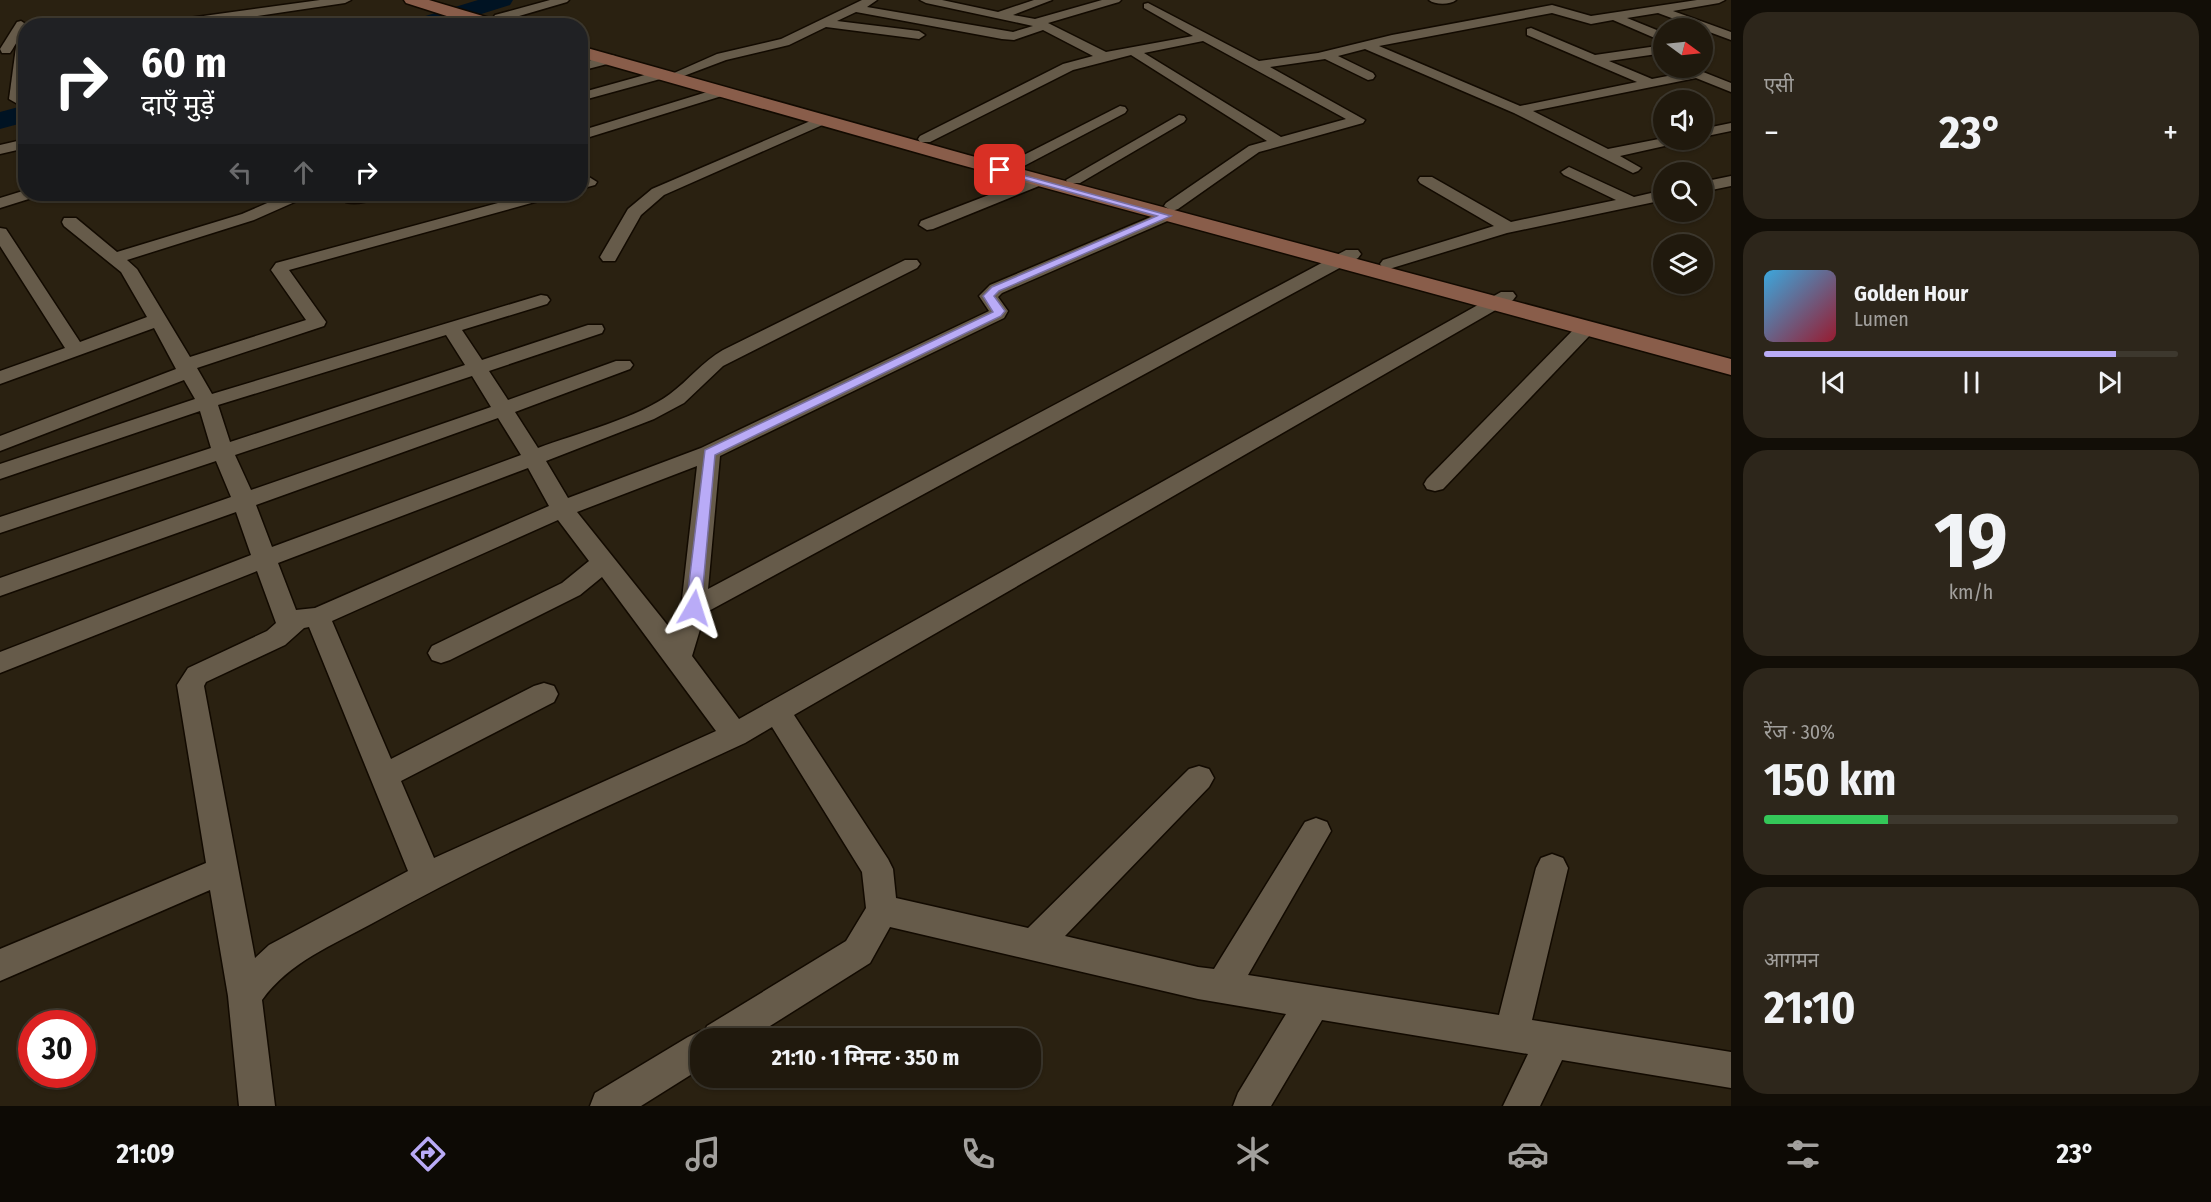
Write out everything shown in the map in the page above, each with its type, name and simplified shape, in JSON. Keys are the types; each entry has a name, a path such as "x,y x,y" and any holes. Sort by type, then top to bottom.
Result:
{"main road":[{"path":"412,0 473,15"},
{"path":"588,45 720,92 1038,181 1169,211 1501,300 1731,356"},
{"path":"588,53 925,139 1074,180 1169,211"},
{"path":"1344,258 1389,264 1586,328 1731,367"}],"street":[{"path":"299,0 340,1"},
{"path":"473,15 563,0"},
{"path":"588,95 670,74 722,57 785,42 871,0"},
{"path":"926,0 1041,25 1105,57"},
{"path":"952,6 973,0"},
{"path":"997,15 1046,0"},
{"path":"855,8 1014,36 1115,0"},
{"path":"1435,0 1450,0"},
{"path":"1258,65 1326,55 1366,45 1552,9 1587,20 1719,0"},
{"path":"218,18 340,1"},
{"path":"1609,3 1638,13"},
{"path":"1688,5 1710,12"},
{"path":"257,1106 245,996 190,685 197,675 282,634 308,618 562,509 709,453 997,314 999,311 988,296 996,289 1169,211 1254,149 1358,120 1148,6"},
{"path":"1658,10 1731,36"},
{"path":"1613,16 1653,33"},
{"path":"825,23 930,37"},
{"path":"3,50 18,29"},
{"path":"1531,32 1650,83"},
{"path":"925,139 1068,67 1105,57 1205,37"},
{"path":"1554,42 1574,39"},
{"path":"1366,45 1519,110 1634,168"},
{"path":"3,50 18,48"},
{"path":"1133,51 1278,141"},
{"path":"1594,59 1653,51"},
{"path":"1326,55 1368,76"},
{"path":"588,65 610,59"},
{"path":"1519,110 1676,78"},
{"path":"1706,78 1731,88"},
{"path":"16,99 18,86"},
{"path":"588,133 720,92"},
{"path":"637,134 744,98"},
{"path":"1017,164 1120,110"},
{"path":"1074,180 1179,119"},
{"path":"609,257 634,212 658,192 822,120"},
{"path":"1713,131 1731,127"},
{"path":"0,137 18,131"},
{"path":"1606,154 1653,144"},
{"path":"0,150 18,145"},
{"path":"1569,172 1632,202"},
{"path":"1426,180 1509,228"},
{"path":"927,225 1038,181"},
{"path":"1713,185 1731,181"},
{"path":"0,203 18,197"},
{"path":"1389,264 1509,228 1653,197"},
{"path":"114,258 248,217 284,201"},
{"path":"0,444 186,369 317,322 280,270 282,267 522,201"},
{"path":"70,222 132,276 207,402 222,450 287,620 308,618"},
{"path":"0,233 76,350"},
{"path":"694,608 1344,258"},
{"path":"0,268 19,262"},
{"path":"0,663 664,407 677,399 716,362 911,264"},
{"path":"0,472 207,402 541,300"},
{"path":"245,996 260,975 281,956 426,877 735,735 1501,300"},
{"path":"0,378 158,320"},
{"path":"451,327 501,410 533,457 562,509 678,657 735,735"},
{"path":"0,525 595,328"},
{"path":"1435,484 1586,328"},
{"path":"0,587 623,365"},
{"path":"678,657 694,608 709,453"},
{"path":"441,653 571,589 604,562"},
{"path":"308,618 384,776 426,877"},
{"path":"384,776 544,694"},
{"path":"735,1028 858,952 882,910 877,869 777,712"},
{"path":"1034,945 1199,778"},
{"path":"1222,987 1316,831"},
{"path":"1511,1034 1552,868"},
{"path":"0,965 223,870"},
{"path":"882,910 1222,987 1731,1070"},
{"path":"1251,1106 1313,1002"},
{"path":"1521,1106 1553,1041"},
{"path":"608,1106 690,1055"}],"waterway":[{"path":"443,18 502,0"},
{"path":"0,121 18,115"}],"route":[{"path":"694,608 709,453 997,314 999,311 989,300 990,292 1166,216 1000,170"}]}
